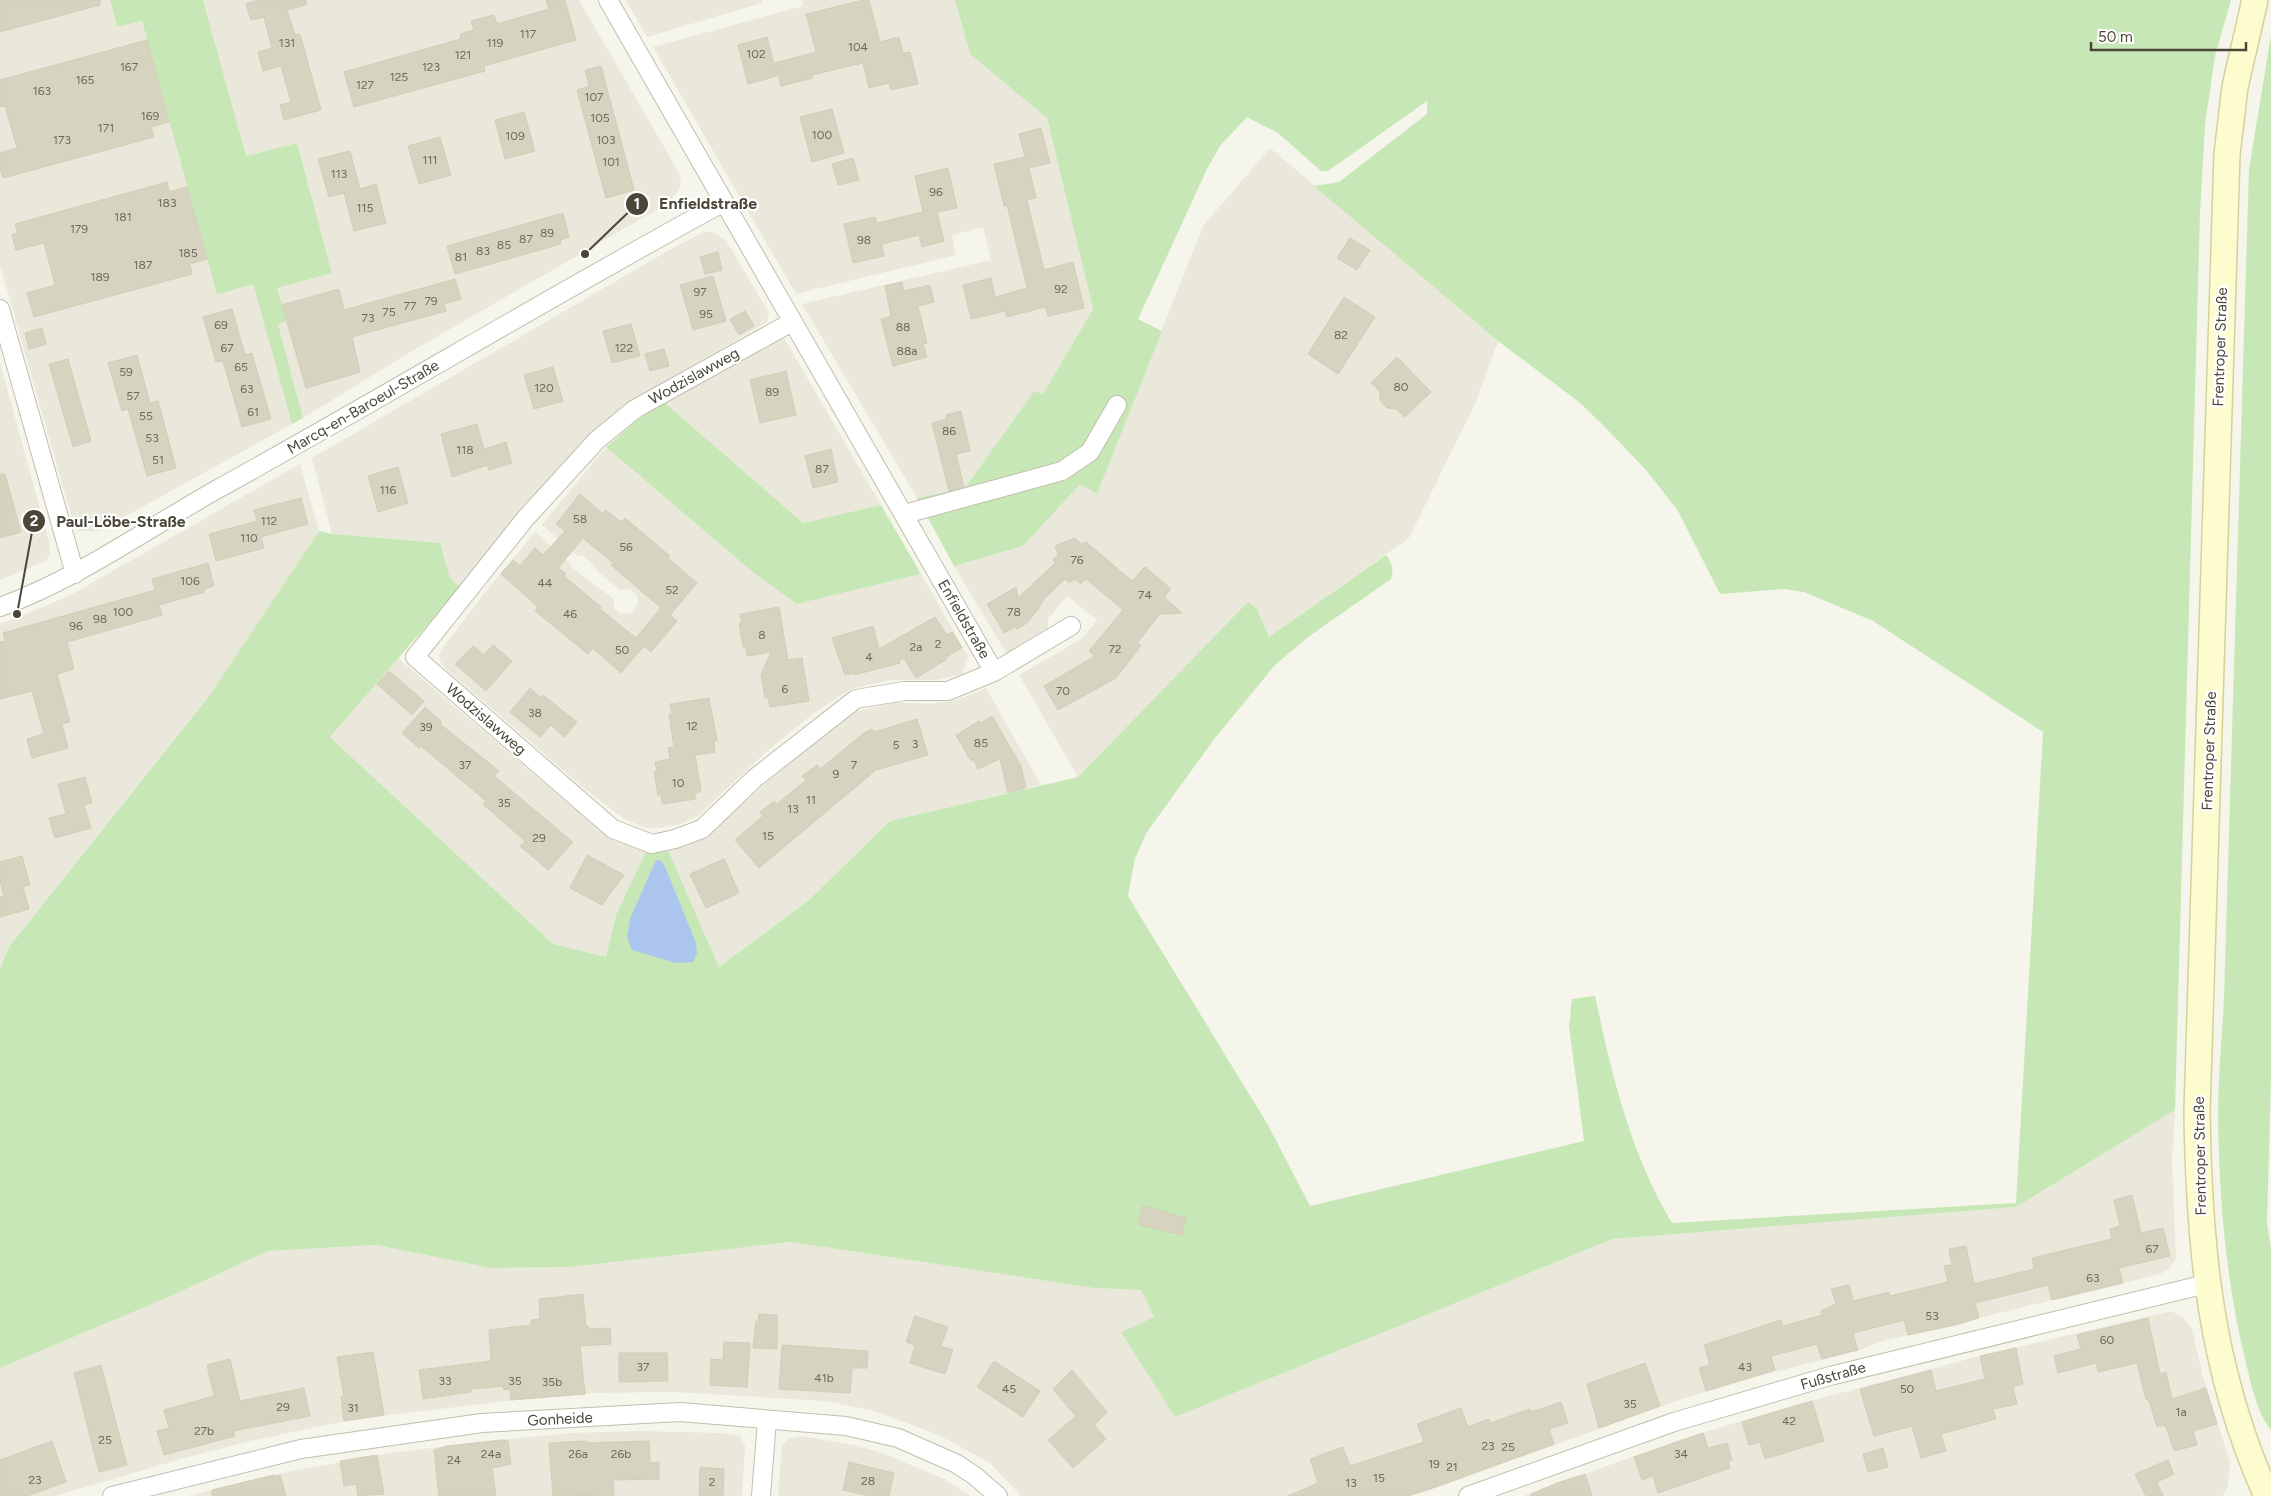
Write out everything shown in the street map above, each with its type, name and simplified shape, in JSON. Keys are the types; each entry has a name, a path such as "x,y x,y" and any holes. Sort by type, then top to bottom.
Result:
{"main road":[{"name":"Frentroper Straße","path":"2255,0 2235,87 2227,154 2221,297 2197,1112 2198,1195 2206,1284 2216,1338 2237,1420 2267,1496"}],"street":[{"name":"Enfieldstraße","path":"608,0 994,672 1071,626"},
{"name":"Marcq-en-Baroeul-Straße","path":"0,607 75,574 199,500 593,274 724,202"},
{"path":"0,309 75,574"},
{"name":"Wodzislawweg","path":"792,322 635,409 597,440 525,519 415,656 613,829 652,844 675,839 702,829 755,778 856,699 905,691 948,691 994,672"},
{"path":"904,514 1062,471 1090,452 1117,406"},
{"name":"Fußstraße","path":"1468,1496 1674,1422 1830,1376 2206,1284"},
{"name":"Gonheide","path":"112,1496 301,1449 482,1423 680,1412 846,1426 898,1438 957,1464 975,1476 998,1496"},
{"path":"760,1496 776,1420"}],"shaded area":[{"path":"0,0 110,0 117,27 142,21 217,295 253,284 292,424 99,531 79,531 73,522 0,265"},
{"path":"203,0 579,0 678,171 681,182 680,188 667,204 407,354 303,418 278,324 277,287 332,273 297,143 246,157"},
{"path":"626,0 761,0 762,3 647,37"},
{"path":"802,0 955,0 970,54 1047,118 1093,309 1043,395 1034,391 965,488 917,498 802,304 991,260 983,227 952,235 956,255 796,294 653,47 803,6"},
{"path":"1270,148 1498,341 1475,404 1409,538 1269,637 1257,609 1248,603 1078,777 1019,675 1083,638 1097,620 1067,596 1048,619 1048,633 1007,654 954,566 1023,546 1080,483 1097,494 1203,226"},
{"path":"704,232 712,232 726,240 769,313 767,322 645,393 600,426 551,476 460,587 450,578 440,543 332,534 312,458 671,249"},
{"path":"780,336 784,338 881,505 803,523 664,402"},
{"path":"0,363 49,541 50,553 47,560 0,580"},
{"path":"606,447 755,574 797,604 921,574 968,656 962,674 936,680 891,680 851,689 814,713 766,752 698,816 678,825 658,828 646,828 624,819 585,789 446,669 441,663 439,656 440,651 491,585 535,532 571,564 572,568 614,599 614,608 621,614 631,613 637,605 637,595 629,589 620,590 596,570 596,567 582,555 578,556 542,525"},
{"path":"300,464 319,531 210,695 9,947 0,969 0,624 67,597"},
{"path":"398,658 608,838 646,851 616,915 606,957 553,944 330,737"},
{"path":"986,688 1041,785 890,821 809,900 719,967 668,850 684,847 705,838 789,763 858,711 895,702 931,704 944,702 960,699"},
{"path":"2175,1110 2172,1161 2176,1258 2170,1268 2160,1274 1879,1342 1860,1350 1752,1378 1685,1398 1430,1490 1408,1496 1021,1496 991,1464 936,1434 874,1411 825,1401 674,1392 592,1393 530,1398 350,1420 250,1441 184,1458 55,1496 0,1496 0,1368 171,1296 268,1251 376,1245 491,1268 570,1267 791,1242 1094,1288 1141,1290 1154,1317 1122,1332 1175,1417 1613,1239 2016,1207"},
{"path":"2171,1311 2182,1317 2192,1329 2203,1377 2230,1462 2228,1485 2223,1496 1523,1496 1679,1440 1788,1407 1980,1356"},
{"path":"639,1431 723,1433 740,1436 745,1446 742,1496 188,1496 267,1476 391,1453 573,1433"},
{"path":"802,1436 854,1445 882,1453 944,1479 971,1496 778,1496 782,1445 789,1438"}],"green space":[{"path":"110,0 203,0 246,156 297,143 332,273 277,288 287,321 278,324 303,418 292,424 253,284 217,295 142,21 117,27"},
{"path":"955,0 2231,0 2215,56 2205,125 2200,213 2175,1110 2016,1207 1613,1239 1175,1417 1121,1332 1154,1317 1141,1290 1094,1288 791,1242 570,1267 491,1268 376,1245 268,1251 171,1296 0,1368 0,969 9,947 210,695 319,531 332,534 440,543 450,578 460,587 330,737 553,944 606,957 616,915 646,851 668,850 719,967 809,900 890,821 1078,777 1248,602 1257,609 1269,637 1386,555 1392,566 1391,579 1308,637 1275,665 1215,738 1147,832 1135,858 1128,896 1268,1125 1310,1206 1584,1141 1569,1026 1572,999 1595,996 1608,1055 1624,1113 1645,1169 1672,1223 2016,1203 2043,732 1873,621 1804,592 1784,589 1720,594 1678,511 1647,471 1601,423 1579,402 1498,341 1314,186 1339,182 1427,114 1427,101 1328,171 1321,171 1278,133 1247,117 1220,146 1207,169 1138,319 1162,331 1097,494 1080,484 1023,546 954,566 917,498 965,488 1034,391 1043,394 1093,309 1047,118 970,54","holes":["656,860 662,861 687,922"]},
{"path":"2271,35 2271,1078 2267,1223 2271,1248 2271,1430 2258,1407 2252,1389 2233,1302 2222,1209 2218,1115 2224,998 2249,169"},
{"path":"664,402 803,523 881,505 921,574 797,604 755,574 606,447 636,421"}],"water":[{"path":"656,860 662,861 666,869 696,943 697,953 693,962 676,963 632,950 627,937 630,919"}],"building":[{"path":"0,0 100,0 100,5 0,32"},
{"path":"258,0 306,0 306,5 287,10 295,35 300,34 321,110 284,120 280,105 291,102 281,66 263,71 258,52 272,48 264,17 251,20 246,4"},
{"path":"546,0 565,0 576,40 484,66 485,71 354,107 344,72 461,39 460,34 474,30 471,21 494,15 497,24 549,9"},
{"path":"869,0 880,42 899,37 903,53 910,52 918,84 891,90 889,83 869,88 863,63 812,75 813,78 781,86 775,63 816,52 806,14"},
{"path":"767,37 777,76 748,84 738,45"},
{"path":"147,40 169,122 151,127 154,137 3,178 0,167 0,153 17,148 5,106 0,107 0,80"},
{"path":"601,66 634,190 606,198 577,90 589,86 585,70"},
{"path":"832,109 844,153 812,162 800,117"},
{"path":"524,112 535,151 505,159 495,120"},
{"path":"1041,128 1050,163 1029,168 1036,198 1027,200 1044,270 1073,262 1084,308 1048,316 1045,307 1007,317 1005,311 971,319 963,285 991,278 995,297 1027,288 1007,205 1004,206 994,164 1025,157 1019,134"},
{"path":"440,137 451,175 419,184 408,146"},
{"path":"350,151 360,189 376,184 386,223 354,231 344,193 329,197 318,159"},
{"path":"853,158 859,180 838,185 832,164"},
{"path":"948,168 957,208 937,212 944,241 922,247 919,235 882,244 884,256 853,263 844,224 875,217 877,223 923,212 915,176"},
{"path":"167,182 169,192 187,187 207,259 190,264 192,274 34,317 27,293 55,285 44,243 16,250 12,235 18,233 15,224"},
{"path":"563,213 569,237 560,240 561,244 455,274 447,246"},
{"path":"1350,238 1370,250 1357,270 1337,258"},
{"path":"718,252 722,270 705,274 700,257"},
{"path":"713,276 726,321 693,330 680,285"},
{"path":"455,279 461,299 444,304 446,311 352,337 360,372 306,388 282,305 339,289 344,310"},
{"path":"902,282 904,291 930,285 934,302 918,306 927,343 923,344 927,357 893,366 881,319 891,316 885,286"},
{"path":"1344,297 1375,317 1338,374 1308,354"},
{"path":"232,309 245,355 252,353 271,419 242,427 223,361 216,362 203,317"},
{"path":"745,311 754,326 739,335 730,319"},
{"path":"631,324 640,356 612,363 603,331"},
{"path":"42,328 46,344 29,349 25,333"},
{"path":"664,349 669,366 650,371 645,354"},
{"path":"137,355 150,403 158,401 176,468 147,476 128,409 122,411 108,363"},
{"path":"1397,357 1431,392 1405,417 1396,409 1387,408 1380,400 1380,392 1371,383"},
{"path":"68,359 91,441 73,447 49,364"},
{"path":"553,367 563,401 534,409 524,375"},
{"path":"786,371 796,415 760,423 750,380"},
{"path":"961,411 970,451 956,454 964,487 949,491 932,423 947,419 946,415"},
{"path":"477,424 484,449 506,442 512,463 489,470 487,465 452,477 441,434"},
{"path":"831,449 838,482 813,488 805,456"},
{"path":"398,467 408,503 378,512 368,476"},
{"path":"0,474 5,474 21,532 0,538"},
{"path":"580,494 603,514 606,510 621,522 625,518 670,556 668,558 697,583 670,615 677,621 651,652 644,646 621,673 593,648 588,654 535,611 538,607 501,574 513,560 520,566 535,548 543,555 565,531 556,524","holes":["583,538 613,563 611,565 661,608 636,638 600,609 601,607 564,576 566,574 558,568"]},
{"path":"301,498 308,524 261,537 264,548 216,561 209,534 257,521 254,510"},
{"path":"1075,538 1081,544 1086,542 1132,581 1145,567 1171,589 1164,597 1182,613 1160,614 1137,643 1141,646 1116,678 1058,710 1044,686 1095,656 1089,651 1123,610 1086,579 1081,584 1075,579 1069,583 1065,579 1043,600 1027,623 1017,629 1015,627 1004,633 987,604 1016,587 1018,598 1056,562 1053,560 1058,554 1055,546"},
{"path":"208,563 214,586 204,589 205,592 159,605 162,615 67,642 74,669 57,674 70,722 62,724 68,748 32,758 27,739 44,734 32,691 0,699 0,642 5,641 3,633 155,590 152,579"},
{"path":"779,607 788,660 802,658 809,701 770,707 768,698 765,698 761,675 771,652 747,656 746,647 743,647 739,623 742,623 740,614"},
{"path":"935,617 947,635 952,632 962,648 946,657 947,659 916,678 904,658 899,660 900,663 854,675 853,673 845,675 832,638 873,626 879,649"},
{"path":"493,645 512,661 486,691 455,664 473,646 484,655"},
{"path":"389,671 424,701 412,715 377,684"},
{"path":"530,688 541,698 543,695 577,722 564,737 551,725 540,737 510,712"},
{"path":"709,698 717,740 714,741 715,752 695,755 701,791 694,795 696,799 662,804 661,795 658,795 654,771 657,771 655,762 670,759 668,748 674,747 669,714 672,714 670,704"},
{"path":"425,707 442,722 440,724 499,771 494,776 573,842 548,870 520,846 525,841 483,804 486,801 421,746 419,748 402,733"},
{"path":"992,716 1021,766 1026,788 1008,793 1000,759 978,769 973,759 971,761 956,735 979,721 981,723"},
{"path":"917,719 928,755 876,770 759,868 735,840 763,816 760,812 774,801 777,804 806,780 802,776 817,765 820,769 864,733 872,729 874,732"},
{"path":"85,777 92,803 84,805 91,828 55,838 49,818 66,814 58,784"},
{"path":"587,855 624,875 602,905 570,888"},
{"path":"22,856 30,885 23,887 29,909 0,917 0,897 4,896 0,881 0,862"},
{"path":"724,859 739,893 706,908 690,874"},
{"path":"2132,1195 2141,1233 2163,1228 2170,1256 2119,1268 2123,1283 2052,1300 2048,1285 1975,1303 1979,1318 1908,1335 1904,1320 1853,1333 1858,1350 1822,1359 1817,1344 1771,1356 1775,1370 1706,1391 1699,1368 1710,1365 1704,1345 1781,1320 1783,1326 1822,1315 1821,1311 1836,1304 1831,1289 1849,1285 1853,1301 1889,1292 1890,1296 1948,1282 1944,1266 1952,1265 1949,1249 1966,1246 1974,1284 2034,1269 2032,1258 2112,1239 2110,1229 2120,1226 2114,1200"},
{"path":"1143,1206 1186,1218 1182,1235 1138,1224"},
{"path":"583,1294 586,1327 588,1326 589,1329 610,1328 611,1344 580,1346 585,1394 511,1400 510,1389 504,1390 503,1386 471,1389 471,1392 423,1399 419,1370 491,1361 489,1330 531,1325 531,1320 540,1319 539,1299"},
{"path":"759,1314 777,1315 777,1349 753,1348 756,1321 758,1321"},
{"path":"915,1316 948,1327 941,1346 953,1350 945,1374 910,1363 915,1345 906,1342"},
{"path":"2148,1318 2160,1374 2166,1372 2172,1399 2206,1388 2217,1424 2193,1431 2197,1445 2174,1451 2166,1427 2164,1425 2157,1427 2149,1400 2146,1400 2137,1363 2098,1372 2096,1363 2058,1373 2054,1356 2081,1349 2077,1335"},
{"path":"724,1342 750,1343 747,1387 710,1385 711,1359 723,1360"},
{"path":"782,1345 868,1351 867,1368 852,1368 850,1393 779,1389"},
{"path":"2016,1348 2023,1384 2013,1387 2017,1404 1993,1409 1996,1419 1941,1434 1946,1451 1921,1458 1912,1426 1874,1436 1860,1389 1931,1370 1936,1391 1985,1379 1980,1356"},
{"path":"373,1352 384,1415 344,1421 341,1397 344,1397 337,1357"},
{"path":"619,1353 667,1353 668,1381 619,1382"},
{"path":"230,1359 240,1401 304,1388 310,1416 233,1431 235,1436 164,1455 157,1431 169,1428 164,1410 214,1396 207,1365"},
{"path":"994,1361 1040,1391 1023,1417 977,1387"},
{"path":"1645,1363 1660,1406 1599,1428 1587,1384"},
{"path":"101,1365 127,1465 99,1472 74,1373"},
{"path":"1072,1370 1107,1412 1094,1425 1106,1439 1073,1468 1048,1440 1076,1416 1053,1389"},
{"path":"1812,1401 1824,1441 1765,1459 1760,1442 1749,1445 1742,1422"},
{"path":"1561,1402 1568,1423 1549,1429 1554,1444 1430,1489 1408,1496 1288,1496 1318,1483 1310,1459 1343,1447 1350,1466 1424,1442 1417,1424 1461,1408 1468,1427 1489,1419 1490,1423 1530,1409 1531,1412"},
{"path":"1703,1433 1708,1448 1727,1443 1732,1460 1728,1461 1730,1468 1658,1493 1653,1476 1642,1480 1634,1457"},
{"path":"52,1441 66,1482 27,1496 0,1496 0,1460"},
{"path":"508,1441 511,1464 492,1468 496,1496 439,1496 434,1450 447,1446"},
{"path":"587,1441 587,1443 649,1441 650,1463 659,1462 659,1479 613,1480 614,1495 553,1496 549,1443"},
{"path":"1883,1448 1888,1467 1868,1472 1863,1454"},
{"path":"377,1455 384,1494 358,1496 356,1484 344,1486 340,1461"},
{"path":"2168,1460 2174,1474 2157,1482 2163,1496 2146,1496 2135,1474"},
{"path":"849,1462 894,1473 889,1496 870,1496 843,1490"},
{"path":"700,1467 724,1469 723,1496 699,1496"},
{"path":"1585,1474 1592,1496 1531,1496 1531,1494 1557,1483"},
{"path":"274,1475 274,1477 280,1475 286,1496 212,1496 212,1490"}],"place":[{"name":"Enfieldstraße","path":"585,254"},
{"name":"Paul-Löbe-Straße","path":"17,614"}]}
